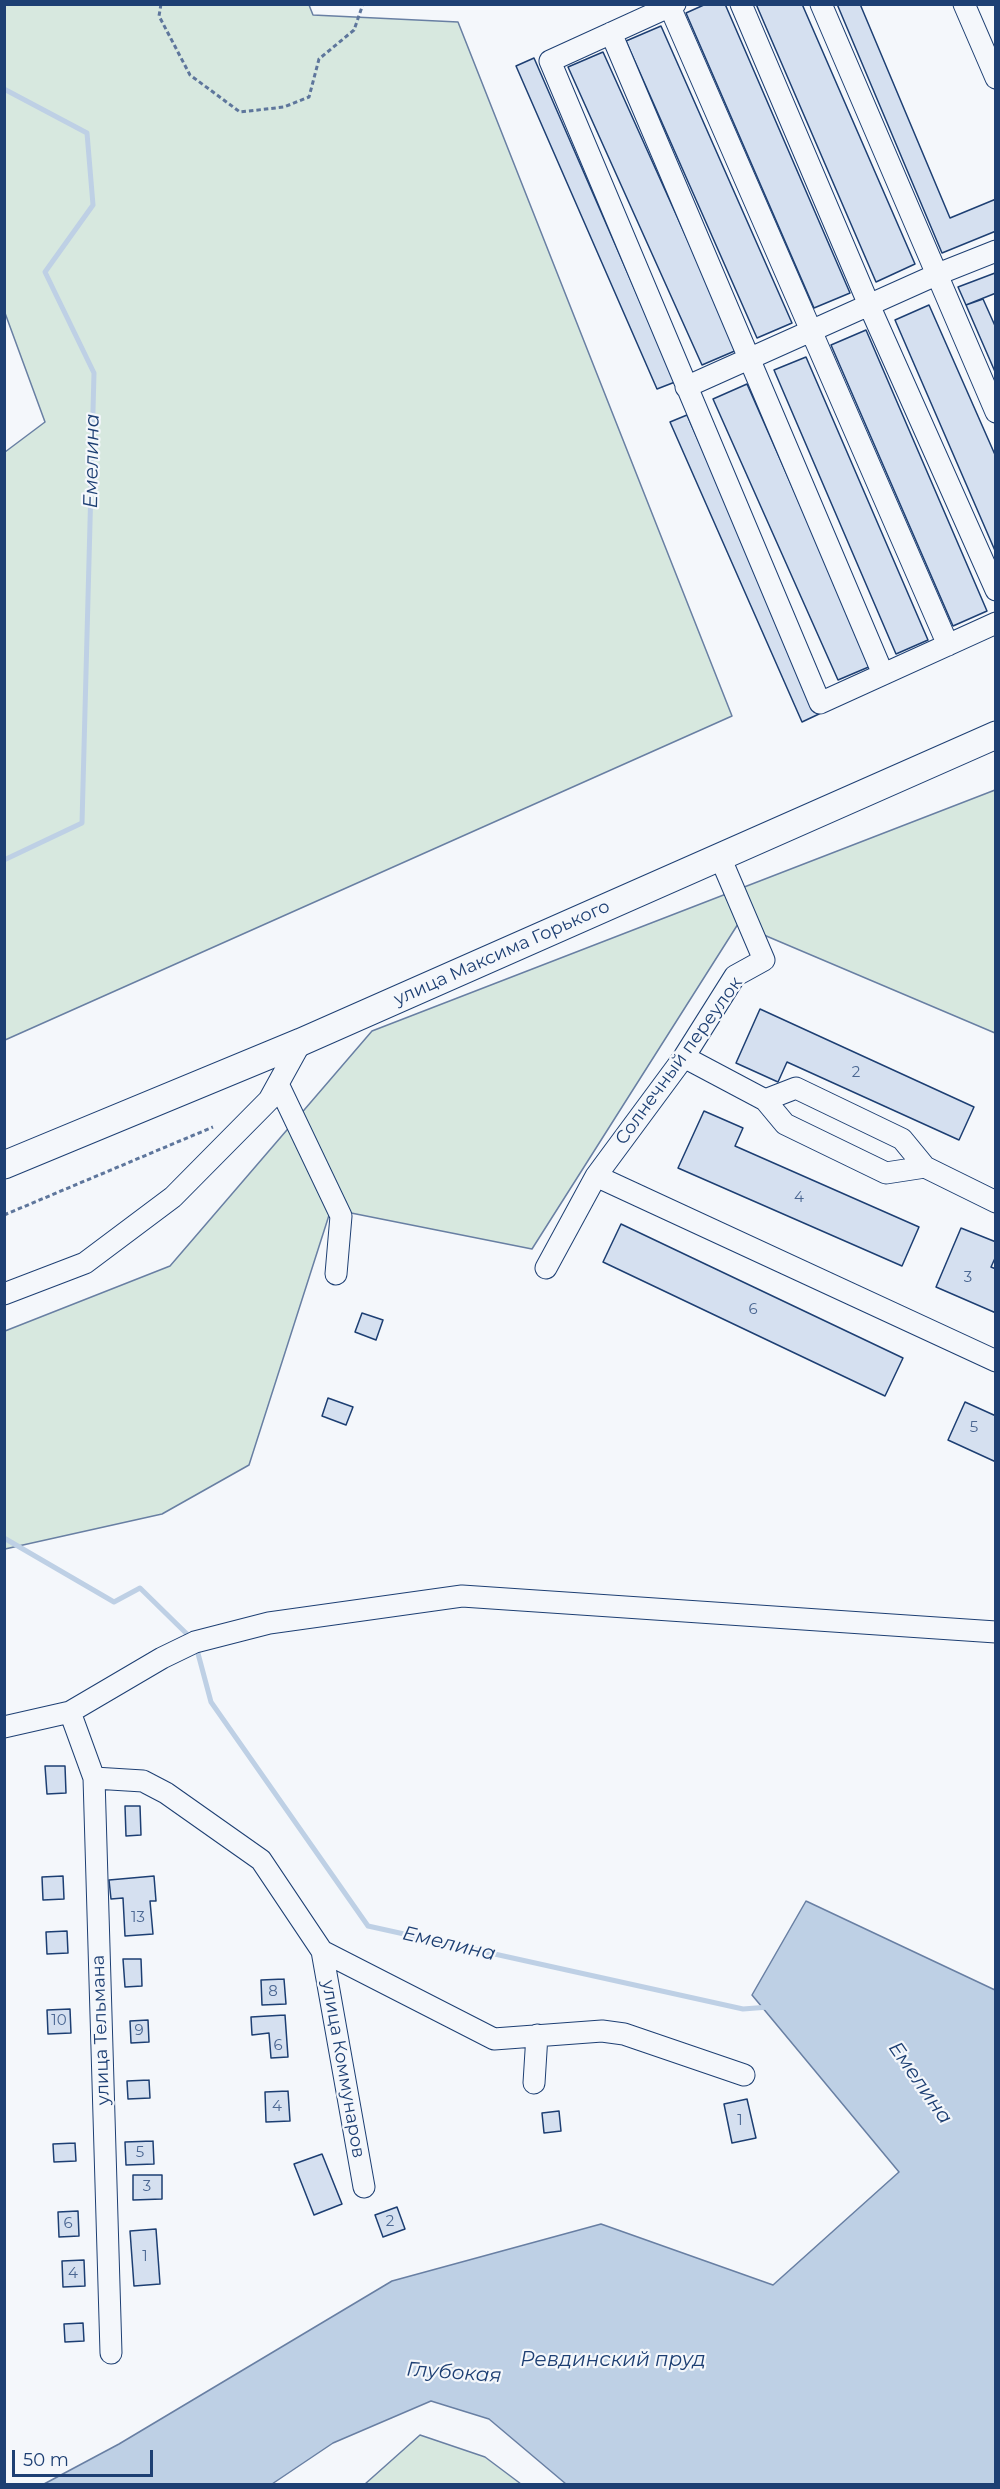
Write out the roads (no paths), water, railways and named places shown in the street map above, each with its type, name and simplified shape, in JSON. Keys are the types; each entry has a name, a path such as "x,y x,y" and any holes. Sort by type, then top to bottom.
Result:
{"main road":[{"name":"улица Максима Горького","path":"4,1165 301,1042 996,735"}],"street":[{"path":"741,4 869,305 996,590"},
{"path":"821,4 996,412"},
{"path":"964,4 996,78"},
{"path":"948,645 810,331 673,6 550,61 820,703 883,674 948,645 996,623"},
{"path":"611,33 883,674"},
{"path":"686,387 938,274 996,251"},
{"name":"Солнечный переулок","path":"546,1268 596,1176 684,1057 735,976 764,960 720,857"},
{"path":"4,1294 85,1263 173,1197 269,1100 301,1042"},
{"path":"684,1057 765,1100 785,1125 886,1173 925,1167"},
{"path":"278,1084 341,1216 336,1274"},
{"path":"765,1100 796,1088 902,1139 925,1167 996,1202"},
{"path":"596,1176 996,1361"},
{"path":"4,1727 70,1712 162,1658 195,1642 269,1623 462,1596 996,1632"},
{"name":"улица Тельмана","path":"70,1712 94,1778 111,2353"},
{"path":"94,1778 142,1781 166,1793 261,1860 322,1951 494,2039 602,2031 624,2034 744,2075"},
{"name":"улица Коммунаров","path":"322,1951 364,2187"},
{"path":"534,2083 537,2035"}],"water":[{"name":"Ревдинский пруд","path":"806,1901 995,1990 995,2484 566,2484 489,2419 431,2401 333,2443 272,2484 44,2484 119,2444 392,2281 601,2224 773,2285 899,2172 752,1995"}],"waterway":[{"name":"Емелина","path":"4,89 87,133 93,205 45,272 94,373 82,823 4,860"},
{"name":"Емелина","path":"4,1538 114,1602 140,1588 192,1639"},
{"name":"Емелина","path":"196,1646 211,1702 368,1926 743,2009 769,2007"}],"water label":[{"name":"Глубокая","path":"454,2373"}]}
